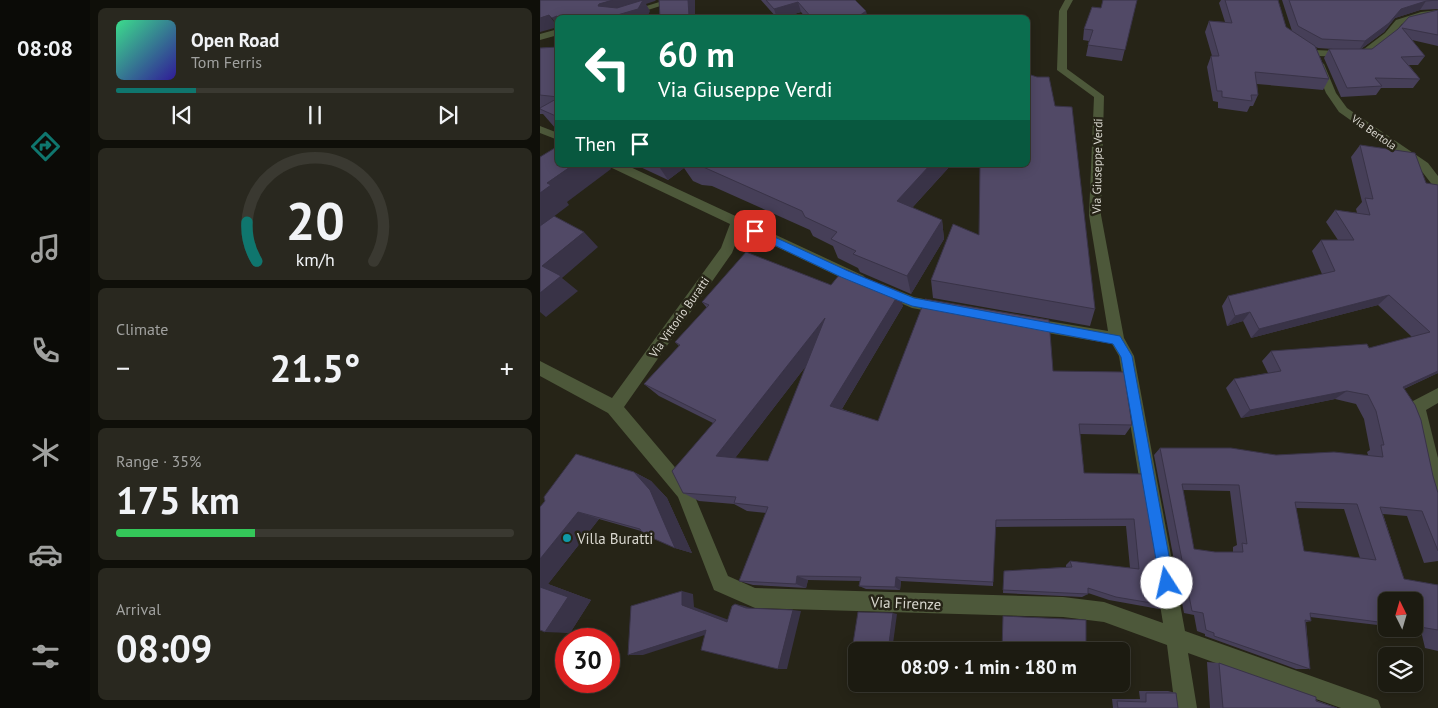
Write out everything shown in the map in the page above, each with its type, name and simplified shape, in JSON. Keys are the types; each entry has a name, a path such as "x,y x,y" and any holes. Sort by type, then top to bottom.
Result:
{"street":[{"path":"622,15 675,0"},
{"name":"Via Giuseppe Verdi","path":"1068,0 1063,11 1062,70 1099,96 1095,215 1116,340 1126,356 1176,638 1186,708"},
{"name":"Via Bertola","path":"1438,13 1421,15 1399,22 1388,35 1362,55 1312,51 1331,93 1343,110 1424,166 1438,184"},
{"path":"540,37 555,33"},
{"path":"540,129 555,136"},
{"path":"620,167 845,274 912,302 958,311"},
{"name":"Via Vittorio Buratti","path":"614,408 727,250 737,223"},
{"path":"1014,321 1116,340"},
{"name":"Via Firenze","path":"540,368 614,408 684,492 721,583 755,598 1063,607 1104,612 1370,708"},
{"path":"1438,396 1417,407 1438,492"}],"building":[{"path":"540,0 613,0 598,6 617,8 643,0 638,9 617,15 555,15 552,18 549,15 540,18"},
{"path":"659,0 688,0 689,15 660,15"},
{"path":"766,0 855,0 866,11 860,15 809,15 798,2 774,9"},
{"path":"1103,0 1137,0 1125,50 1088,45 1093,30 1084,29 1092,7 1101,8"},
{"path":"1225,0 1278,0 1286,27 1315,46 1329,79 1255,72 1258,95 1251,95 1252,101 1222,97 1222,91 1217,91 1211,56 1219,56 1209,21 1232,23"},
{"path":"1289,0 1438,0 1426,1 1401,9 1389,23 1365,41 1322,39 1298,26"},
{"path":"1438,10 1438,35 1402,28 1425,56 1401,57 1420,79 1375,78 1382,86 1347,88 1329,49 1372,49 1398,29 1409,17"},
{"path":"555,47 555,97 540,95 540,48"},
{"path":"1030,75 1049,77 1055,106 1072,107 1095,309 931,280 953,224 979,235 980,167 1030,167"},
{"path":"555,100 555,116 540,108"},
{"path":"1360,145 1415,153 1426,183 1438,185 1438,371 1403,387 1415,405 1421,420 1438,493 1438,551 1422,511 1380,507 1404,579 1438,585 1438,630 1423,628 1423,592 1378,592 1378,622 1310,613 1311,621 1305,620 1310,669 1214,636 1214,633 1206,630 1203,613 1192,611 1160,448 1231,448 1276,455 1334,452 1383,457 1381,445 1384,445 1376,411 1368,395 1347,391 1250,410 1234,379 1281,371 1271,351 1367,344 1369,348 1430,332 1389,295 1259,329 1250,312 1235,316 1228,296 1335,271 1321,240 1354,240 1335,210 1370,215 1365,198 1373,199","holes":["1182,484 1239,485 1247,544 1242,543 1243,552 1215,552 1194,549","1295,502 1357,504 1376,560 1304,551"]},
{"path":"555,148 555,167 570,167 547,183 551,185 540,193 540,157"},
{"path":"703,167 928,167 897,201 942,220 907,276 853,254 856,251 831,239 837,232 805,217 802,211"},
{"path":"554,216 584,232 542,266 561,276 540,293 540,226"},
{"path":"746,252 831,285 844,269 900,292 830,406 878,421 925,299 1049,320 1053,371 1124,372 1132,425 1079,424 1084,473 1143,474 1145,469 1169,606 1116,597 1088,588 1088,594 1003,590 1004,571 1072,567 1070,561 1139,569 1134,519 996,520 993,582 896,577 895,587 859,586 861,577 797,576 796,584 739,581 768,507 734,503 736,497 683,493 672,471 716,420 644,384 680,345 675,342 709,305 702,302","holes":["825,318 768,461 716,456"]},
{"path":"576,454 634,472 650,490 675,548 643,534 640,529 578,512 540,559 540,507 545,501 544,497"},
{"path":"540,587 568,597 545,632 540,630"},
{"path":"682,591 682,605 727,622 732,606 735,604 746,608 793,610 778,669 701,650 706,630 628,655 631,606"},
{"path":"858,612 893,613 889,642 853,642"},
{"path":"1003,616 1086,620 1086,642 1002,642"},
{"path":"1219,663 1316,697 1316,701 1337,708 1223,708"},
{"path":"1146,693 1176,693 1178,708 1118,708 1117,701 1146,702"}],"place":[{"name":"Villa Buratti","path":"567,538"}],"route":[{"path":"755,231 845,274 912,302 1116,340 1126,356 1167,583"}]}
